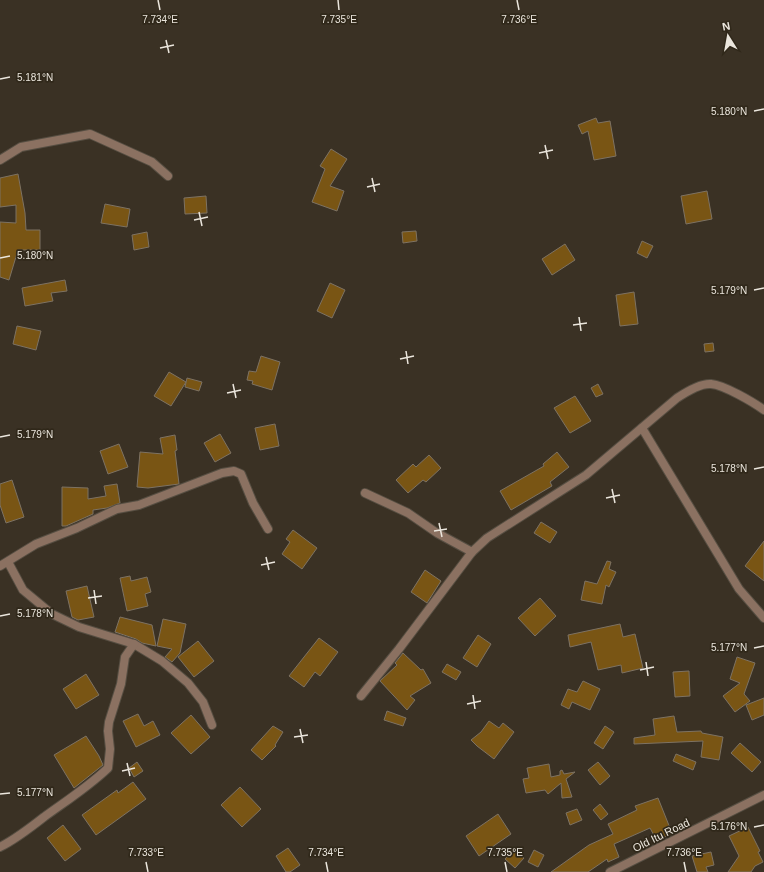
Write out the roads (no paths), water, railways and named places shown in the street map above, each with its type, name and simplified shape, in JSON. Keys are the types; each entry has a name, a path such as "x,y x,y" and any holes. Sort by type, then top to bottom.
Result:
{"street":[{"path":"0,160 21,147 90,134 152,162 168,176"},
{"path":"361,696 399,649 472,552 487,538 586,475 677,398 692,389 710,384 724,388 764,410"},
{"path":"642,428 739,589 764,618"},
{"path":"212,724 203,702 188,683 162,662 134,644 79,627 52,614 23,590 4,564 36,544 78,528 117,509 139,505 222,473 234,470 241,474 253,503 268,529"},
{"path":"365,493 408,513 437,533 472,552"},
{"path":"0,847 31,828 86,788 108,768 110,748 108,731 109,722 121,684 125,657 134,644"},
{"name":"Old Itu Road","path":"610,872 764,796"}]}
